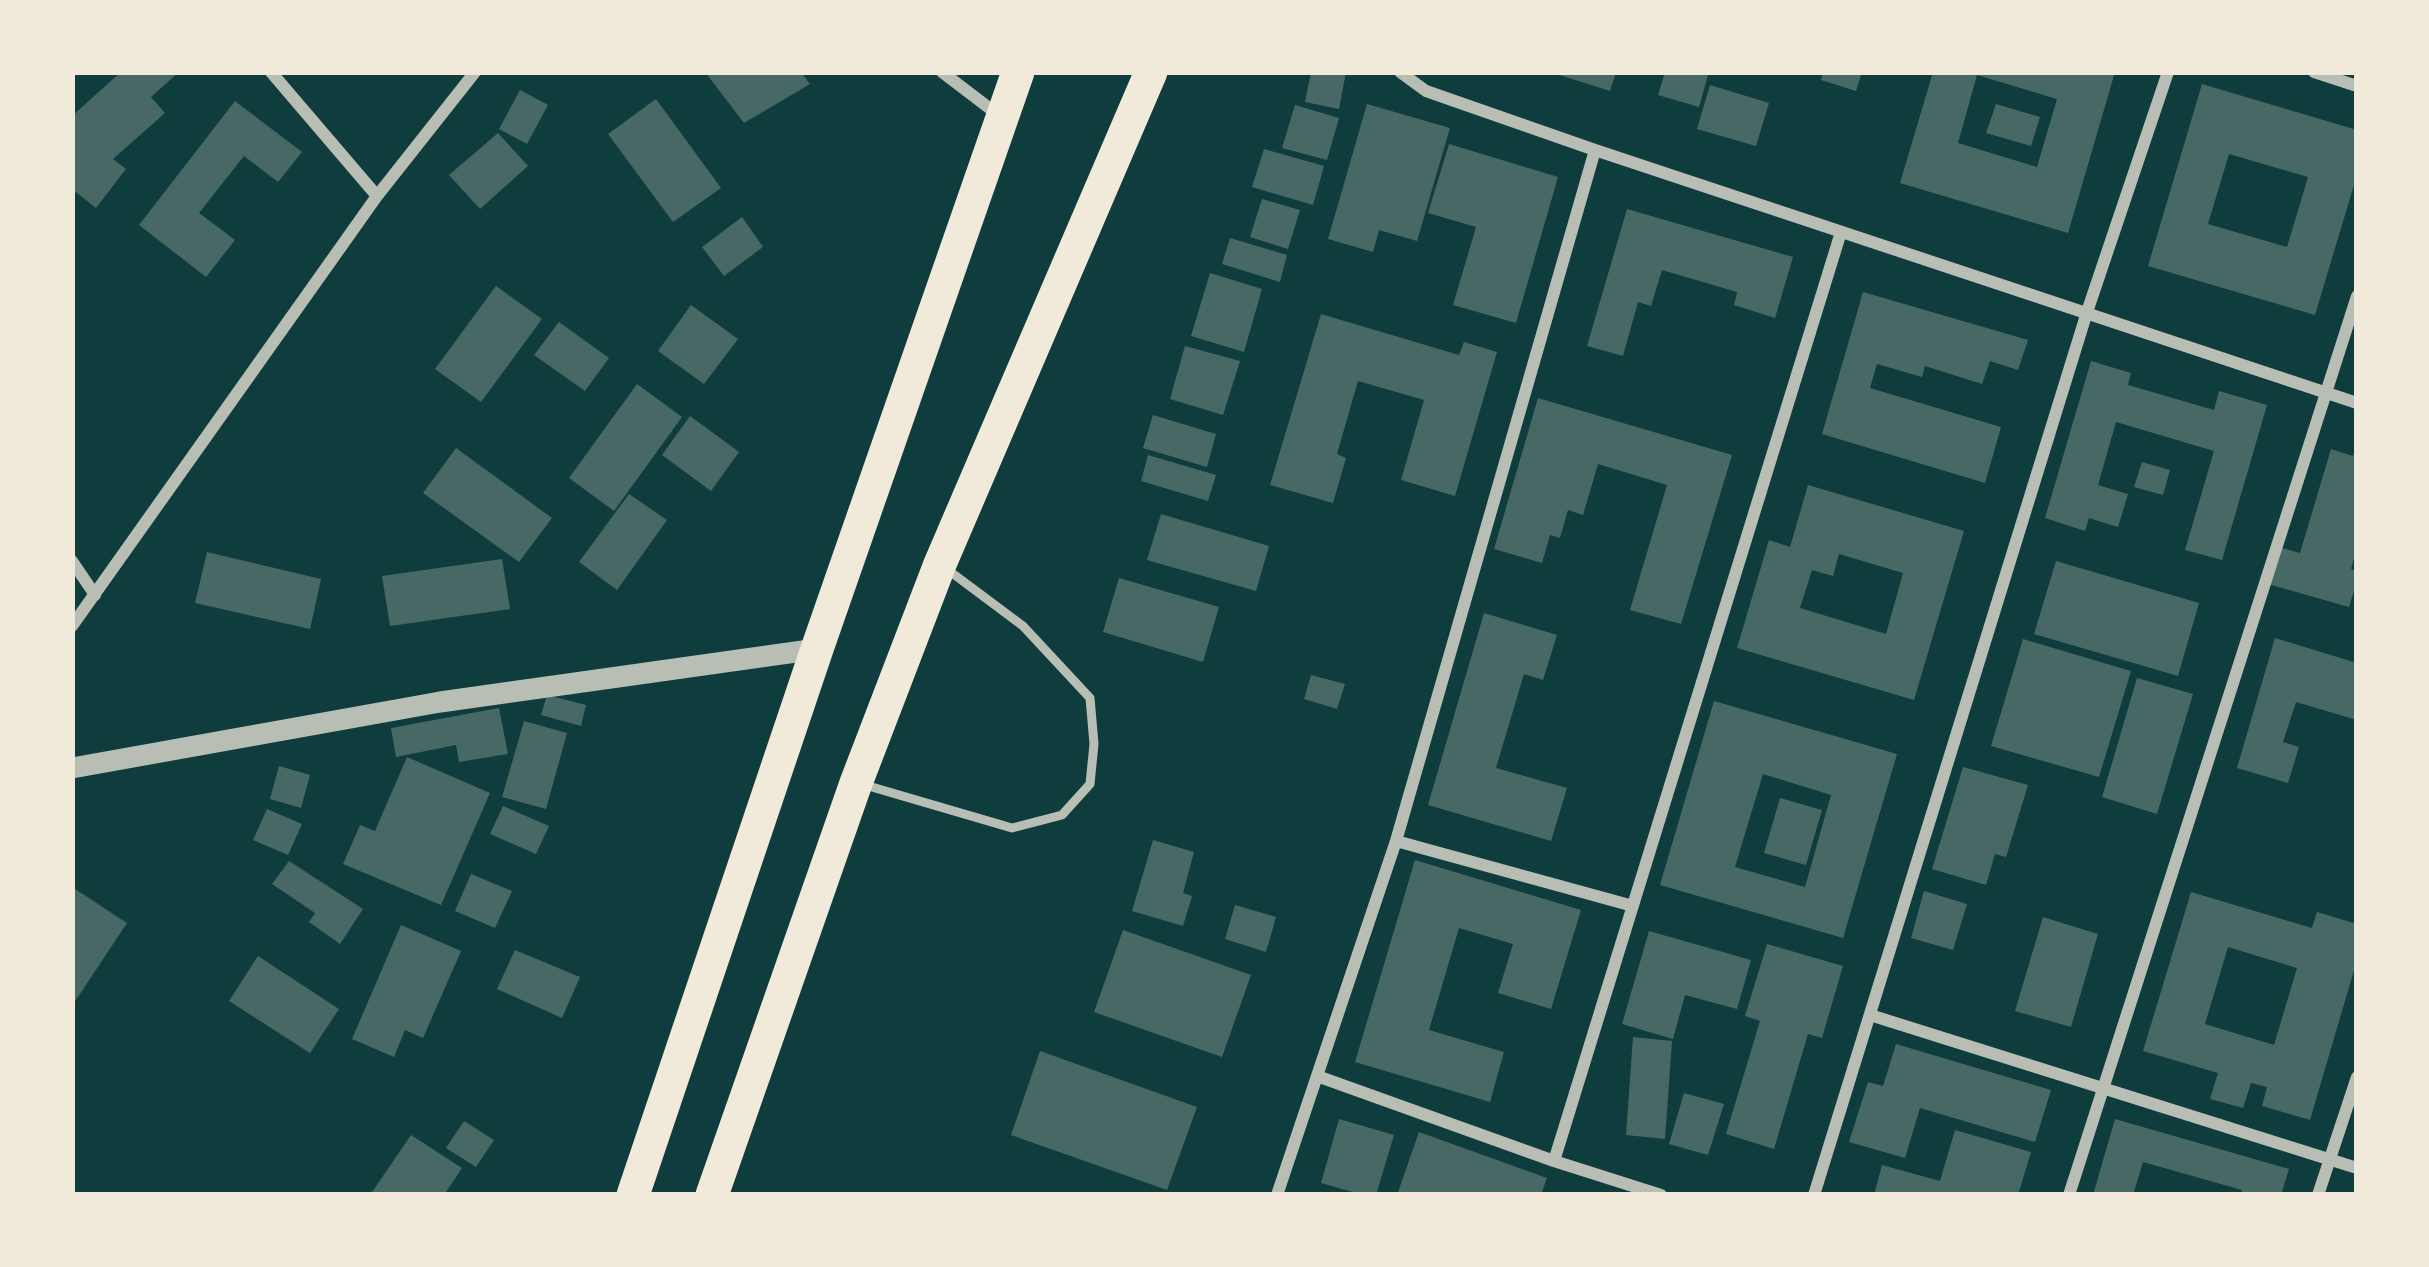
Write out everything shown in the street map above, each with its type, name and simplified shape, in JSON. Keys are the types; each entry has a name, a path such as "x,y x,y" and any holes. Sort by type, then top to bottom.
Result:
{"highway":[{"path":"633,1195 1018,72"},
{"path":"712,1195 856,783 940,564 1150,72"}],"street":[{"path":"271,72 376,196"},
{"path":"72,626 376,196 476,72"},
{"path":"942,72 1002,118"},
{"path":"1400,72 1426,91 1595,150 2357,403"},
{"path":"1814,1195 2086,312 2168,72"},
{"path":"2314,72 2357,86"},
{"path":"1277,1195 1396,841 1595,150"},
{"path":"1554,1161 1841,232"},
{"path":"2069,1195 2357,296"},
{"path":"72,561 94,595"},
{"path":"72,768 440,702 818,649"},
{"path":"1396,841 1633,906"},
{"path":"1870,1015 2357,1168"},
{"path":"1317,1076 1660,1195"},
{"path":"2318,1195 2357,1077"}],"lane":[{"path":"856,783 1012,828 1062,815 1090,784 1094,744 1090,698 1023,626 940,564"}],"building":[{"path":"121,72 179,72 151,97 165,113 113,159 126,169 96,208 72,189 72,116"},
{"path":"705,72 801,72 810,84 744,123"},
{"path":"1311,72 1346,72 1339,109 1305,102"},
{"path":"1550,72 1616,72 1610,91"},
{"path":"1665,72 1709,72 1699,107 1658,95"},
{"path":"1823,72 1862,72 1856,91 1821,80"},
{"path":"1933,72 2115,72 2068,233 1900,183","holes":["1977,75 2057,99 2037,167 1958,143"]},
{"path":"2202,84 2357,130 2357,175 2315,315 2148,266","holes":["2229,154 2308,177 2287,247 2208,224"]},
{"path":"1710,85 1769,103 1756,146 1697,129"},
{"path":"520,90 548,105 527,144 499,129"},
{"path":"656,99 721,188 673,222 608,134"},
{"path":"235,101 302,152 278,182 244,156 199,213 235,240 206,277 139,225"},
{"path":"1367,104 1450,128 1417,241 1379,230 1373,252 1328,239"},
{"path":"1996,104 2040,117 2031,146 1986,133"},
{"path":"1295,105 1339,118 1327,160 1282,148"},
{"path":"498,133 528,166 480,209 449,175"},
{"path":"1449,144 1558,177 1516,323 1453,305 1476,227 1428,213"},
{"path":"1264,149 1324,166 1313,205 1252,187"},
{"path":"1262,199 1300,210 1288,249 1250,237"},
{"path":"1627,209 1793,257 1775,318 1734,305 1737,292 1662,270 1651,306 1638,302 1623,356 1587,346"},
{"path":"742,217 763,247 724,276 702,247"},
{"path":"1230,238 1287,255 1280,282 1222,264"},
{"path":"1210,273 1262,289 1244,352 1191,336"},
{"path":"496,286 542,319 481,402 435,369"},
{"path":"1863,292 2028,340 2018,370 1990,361 1982,384 1925,366 1922,377 1877,364 1870,388 2001,427 1985,483 1822,434"},
{"path":"691,305 738,339 704,384 658,351"},
{"path":"1321,314 1459,355 1464,342 1497,352 1455,496 1401,480 1424,400 1358,381 1337,454 1346,458 1333,503 1270,485"},
{"path":"559,322 609,358 585,391 534,355"},
{"path":"1185,346 1240,361 1223,415 1170,399"},
{"path":"2091,361 2131,373 2128,385 2214,410 2219,391 2267,405 2222,560 2185,550 2214,451 2116,422 2098,485 2128,494 2118,527 2089,518 2085,531 2045,518"},
{"path":"637,384 682,417 614,511 569,478"},
{"path":"1538,398 1732,455 1681,624 1630,610 1667,485 1598,464 1583,515 1568,510 1560,538 1550,535 1542,563 1494,549"},
{"path":"1153,415 1216,434 1207,467 1143,448"},
{"path":"690,416 739,452 711,491 662,455"},
{"path":"2356,447 2357,548 2351,569 2357,571 2357,581 2349,607 2268,584 2279,547 2300,553 2331,449 2353,456"},
{"path":"456,448 552,518 519,562 423,493"},
{"path":"1148,455 1216,475 1208,501 1141,481"},
{"path":"2142,462 2170,470 2163,495 2134,487"},
{"path":"1808,485 1964,531 1914,700 1737,648 1769,540 1790,547","holes":["1839,554 1903,573 1886,634 1800,608 1812,570 1833,576"]},
{"path":"629,494 667,520 617,590 579,562"},
{"path":"1161,514 1269,546 1256,591 1147,560"},
{"path":"207,552 321,579 310,629 195,603"},
{"path":"502,559 510,609 390,626 382,576"},
{"path":"2056,561 2199,603 2178,676 2034,634"},
{"path":"1119,578 1219,607 1203,662 1103,632"},
{"path":"1484,613 1557,635 1543,680 1524,674 1496,768 1567,788 1551,841 1428,805"},
{"path":"2275,638 2357,663 2357,720 2296,702 2283,742 2299,747 2288,783 2237,768"},
{"path":"2023,639 2131,671 2099,777 1991,746"},
{"path":"1311,675 1345,684 1337,709 1304,699"},
{"path":"2137,678 2193,694 2157,814 2102,797"},
{"path":"547,695 586,705 581,726 541,715"},
{"path":"1714,701 1897,754 1843,938 1660,885","holes":["1763,774 1831,795 1805,887 1735,867"]},
{"path":"499,708 508,754 459,762 456,745 396,757 391,728"},
{"path":"524,721 567,733 546,809 502,797"},
{"path":"407,757 490,793 441,905 343,864 360,825 375,831"},
{"path":"279,766 310,775 301,808 270,799"},
{"path":"1963,767 2028,785 2006,857 1995,854 1986,885 1932,869"},
{"path":"1780,798 1822,810 1806,865 1764,853"},
{"path":"503,806 549,826 536,854 490,834"},
{"path":"267,809 302,824 288,855 253,840"},
{"path":"1153,840 1194,852 1183,893 1192,896 1183,926 1132,911"},
{"path":"1415,860 1581,910 1551,1009 1498,993 1513,944 1459,928 1429,1030 1504,1052 1490,1102 1355,1062"},
{"path":"289,861 363,909 340,944 309,922 315,913 272,884"},
{"path":"471,874 512,891 495,928 455,911"},
{"path":"72,887 127,923 72,1006"},
{"path":"1924,891 1967,904 1953,950 1911,938"},
{"path":"2191,892 2312,928 2317,912 2357,924 2357,960 2310,1120 2262,1106 2267,1087 2251,1083 2243,1108 2210,1099 2218,1073 2143,1051","holes":["2228,947 2297,968 2274,1045 2205,1024"]},
{"path":"1235,905 1276,917 1266,952 1225,939"},
{"path":"2043,917 2098,934 2071,1027 2015,1011"},
{"path":"401,925 461,951 423,1038 405,1030 394,1057 352,1039"},
{"path":"1123,930 1251,975 1222,1057 1094,1012"},
{"path":"1649,931 1751,960 1737,1009 1685,995 1673,1039 1622,1024"},
{"path":"1767,944 1843,966 1822,1038 1808,1034 1774,1149 1726,1134 1760,1021 1745,1016"},
{"path":"515,950 580,977 562,1018 497,989"},
{"path":"258,956 339,1009 310,1053 229,1001"},
{"path":"1633,1037 1672,1041 1665,1139 1626,1135"},
{"path":"1896,1044 2051,1090 2035,1142 1920,1108 1905,1158 1849,1142 1868,1082 1883,1086"},
{"path":"1040,1051 1197,1107 1167,1190 1011,1135"},
{"path":"1684,1093 1724,1104 1708,1155 1669,1144"},
{"path":"1339,1119 1394,1135 1376,1195 1321,1183"},
{"path":"2115,1119 2289,1169 2281,1195 2241,1195 2242,1190 2143,1162 2133,1195 2093,1195"},
{"path":"464,1121 494,1140 476,1167 446,1148"},
{"path":"1955,1130 2031,1152 2018,1195 1874,1195 1882,1165 1940,1181"},
{"path":"1419,1132 1547,1178 1541,1195 1397,1195"},
{"path":"411,1135 462,1168 444,1195 370,1195"}]}
